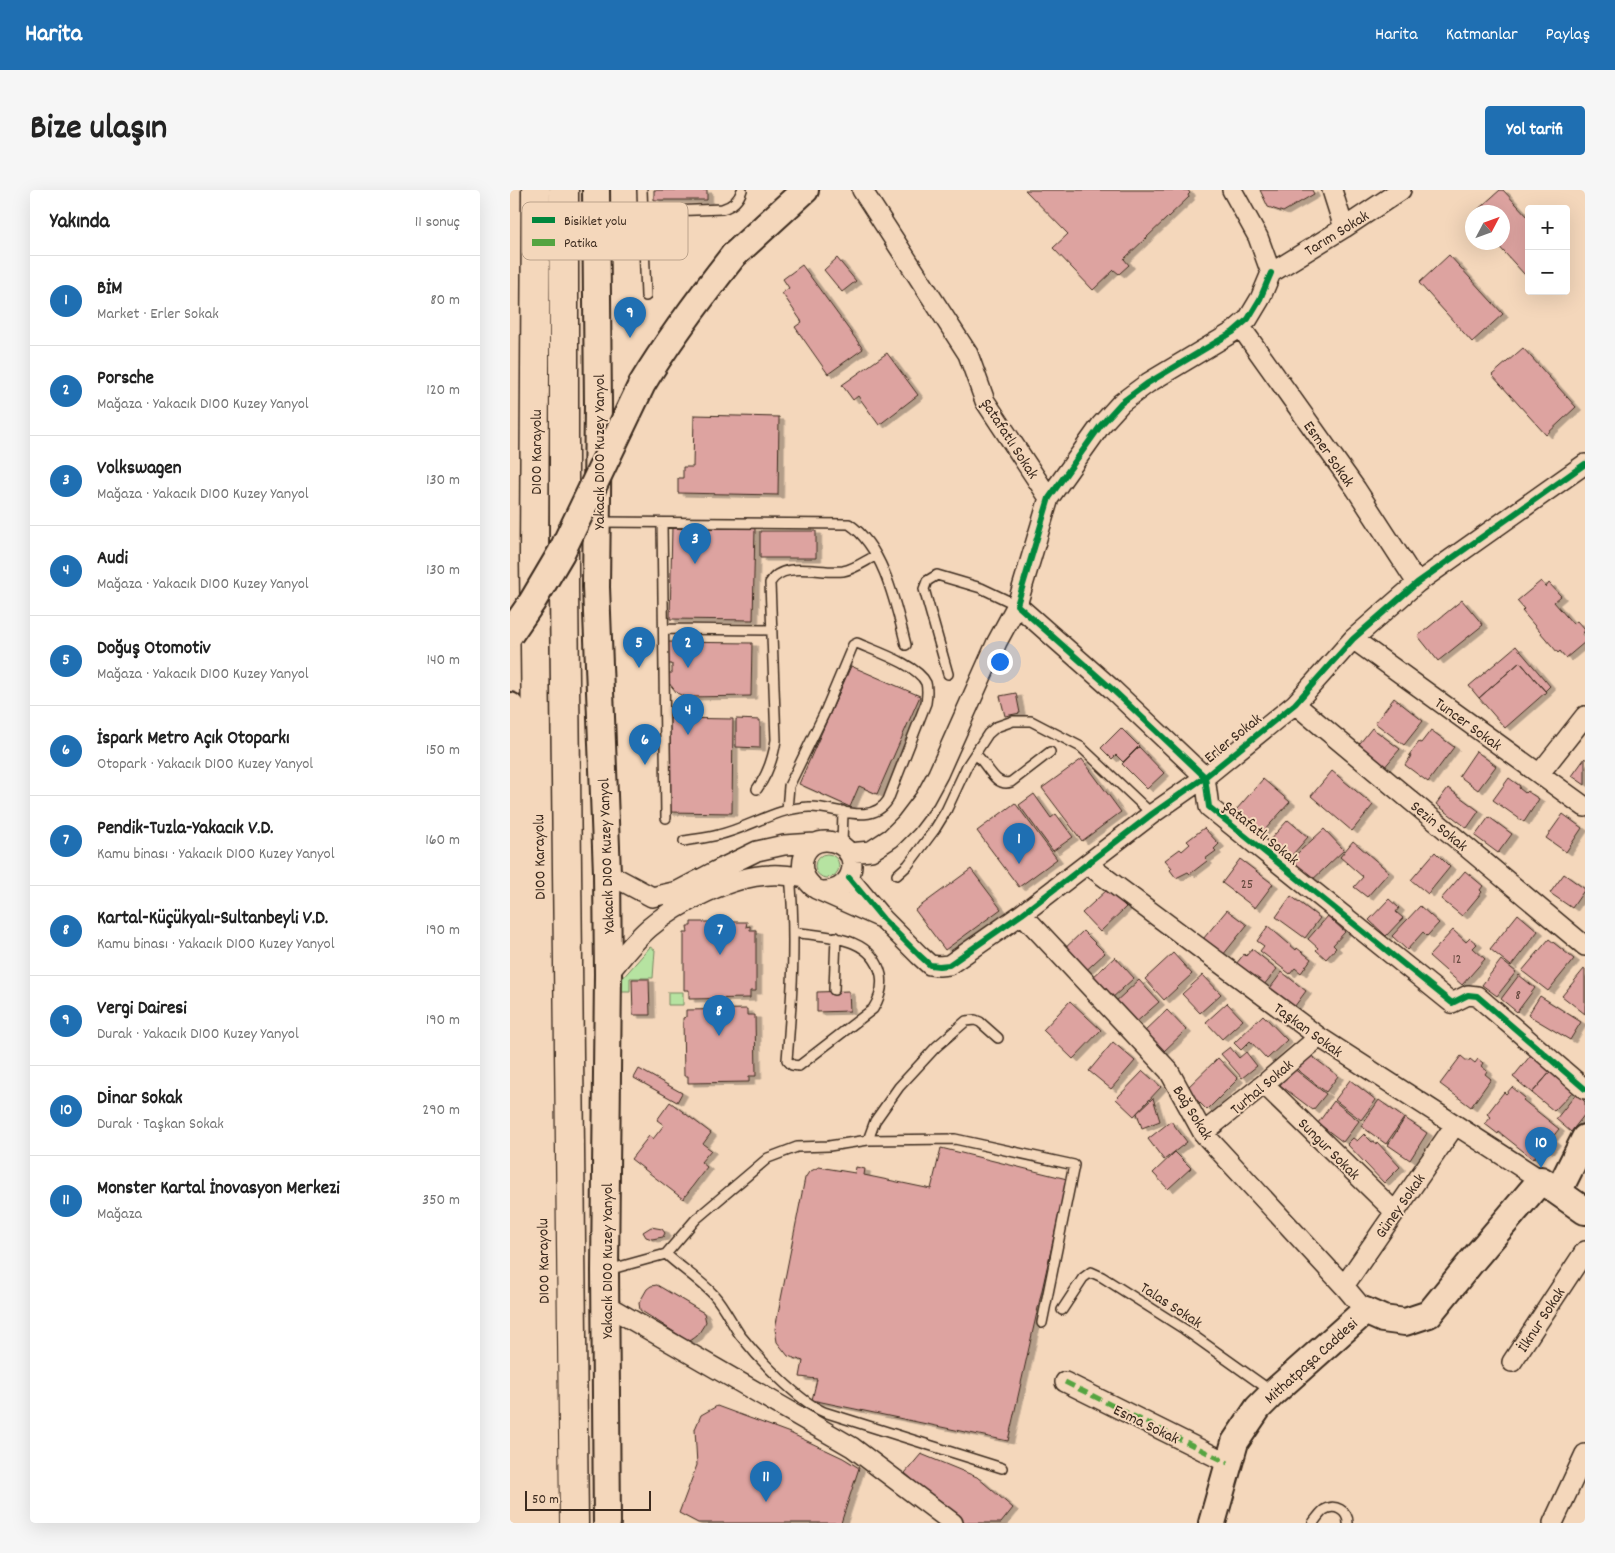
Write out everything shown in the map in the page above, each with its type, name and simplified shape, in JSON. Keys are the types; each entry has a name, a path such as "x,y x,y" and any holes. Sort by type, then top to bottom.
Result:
{"highway":[{"name":"D100 Karayolu","path":"536,260 534,558 545,1523"},
{"name":"D100 Karayolu","path":"564,260 564,590 574,1523"}],"main road":[{"path":"510,634 562,553 642,384 653,366 687,314 733,256 797,193"},
{"name":"Yakacık D100 Kuzey Yanyol","path":"597,260 598,522 596,588 607,873 608,974 605,1271 607,1523"},
{"path":"510,706 518,1145 514,1272 515,1465 520,1523"},
{"path":"510,1117 518,1145"},
{"name":"Mithatpaşa Caddesi","path":"1212,1523 1235,1442 1258,1408 1364,1311 1383,1319 1405,1322 1429,1314 1472,1261 1549,1186 1585,1138"},
{"path":"1549,1186 1585,1211"}],"street":[{"name":"Şatafatlı Sokak","path":"862,190 968,354 985,401 1050,498"},
{"path":"845,850 871,851 891,838 906,823 925,798 938,774 997,642 1016,605 1050,498 1101,425 1121,403 1148,383 1233,332 1248,319 1260,299 1271,273 1258,237 1232,190"},
{"path":"1332,190 1344,228"},
{"name":"Tarım Sokak","path":"1271,273 1401,190"},
{"name":"Esmer Sokak","path":"1240,326 1356,489 1417,583"},
{"name":"Erler Sokak","path":"882,919 930,965 949,965 1022,914 1152,814 1205,777 1295,704 1353,639 1417,583 1585,464"},
{"path":"1016,605 1112,689 1205,777"},
{"name":"Tuncer Sokak","path":"1353,639 1585,807"},
{"name":"Sezin Sokak","path":"1295,704 1585,946"},
{"path":"1540,773 1585,716"},
{"name":"Şatafatlı Sokak","path":"1205,777 1209,807 1452,1003 1468,996 1477,996 1585,1089"},
{"path":"607,873 652,897 678,891 757,851 784,845 834,842 845,850 852,861 852,870 849,878 838,889 823,892"},
{"path":"797,877 804,855 815,843"},
{"name":"Taşkan Sokak","path":"1087,864 1319,1037 1549,1186"},
{"path":"608,974 628,949 647,930 678,907 706,893 752,877 770,875 797,877 823,892 882,919"},
{"path":"849,878 882,919"},
{"name":"Bağ Sokak","path":"1022,914 1169,1071 1203,1133 1344,1286 1364,1311"},
{"name":"Turhal Sokak","path":"1203,1133 1319,1037"},
{"name":"Sungur Sokak","path":"1264,1084 1395,1212"},
{"name":"Güney Sokak","path":"1344,1286 1455,1125"},
{"name":"İlknur Sokak","path":"1512,1362 1585,1251"},
{"path":"606,1305 852,1447 953,1523"},
{"name":"Esma Sokak","path":"1065,1382 1228,1463"},
{"path":"1553,1523 1585,1454"}],"lane":[{"path":"688,211 722,210 737,201 742,190"},
{"path":"645,260 646,296"},
{"path":"598,522 849,524 860,532 890,585 906,645"},
{"path":"662,523 666,818"},
{"path":"757,789 772,761 776,740 770,583 778,573 789,570 841,571 856,567 875,556"},
{"path":"948,674 924,589 927,581 937,575 981,588 1016,605"},
{"path":"664,629 771,630"},
{"path":"684,841 719,835 787,810 824,807 858,814 872,813 885,805 927,697 926,683 922,677 909,667 857,643 853,645 824,714 789,786 787,810"},
{"path":"896,875 908,865 935,829 946,811 967,766 988,734 996,727 1013,720 1031,721 1081,747 1152,814"},
{"path":"975,754 983,760 996,780 1004,783 1011,782 1050,752"},
{"path":"843,811 845,850"},
{"path":"793,932 836,937 860,945 873,957 882,979 880,997 873,1009 802,1065 795,1066 787,1060 792,997 793,902 797,877"},
{"path":"834,990 836,937"},
{"path":"868,1140 875,1121 899,1087 936,1047 966,1021 975,1020 980,1022 998,1038"},
{"path":"605,1271 666,1254 696,1219 768,1158 797,1147 829,1146 868,1140 955,1138 1074,1165 1042,1323"},
{"path":"666,1254 713,1294 740,1334 762,1360 811,1406 824,1412 1002,1468"},
{"name":"Talas Sokak","path":"1062,1310 1083,1278 1091,1272 1102,1276 1184,1329 1273,1393"},
{"path":"1313,1523 1323,1511 1333,1508 1343,1511 1347,1515 1348,1523"}],"green space":[{"path":"827,854 836,857 839,866 836,875 827,878 818,875 815,866 818,857"},
{"path":"650,947 655,950 653,978 630,978 630,992 621,992 621,980"},
{"path":"668,992 683,992 683,1005 668,1005"}],"building":[{"path":"654,190 707,190 707,200 654,200"},
{"path":"1025,190 1188,190 1190,193 1189,197 1124,259 1129,265 1119,274 1114,270 1093,290 1053,248 1068,234"},
{"path":"1260,190 1312,190 1314,194 1283,212 1268,207"},
{"path":"1500,190 1503,190 1525,214 1525,275 1502,250 1510,250 1510,205 1483,205"},
{"path":"1449,255 1503,314 1472,342 1419,283"},
{"path":"837,258 856,281 842,292 824,270"},
{"path":"802,265 863,349 828,374 795,327 802,322 782,293 789,288 783,279"},
{"path":"1523,348 1576,407 1546,435 1492,375"},
{"path":"887,353 918,395 879,425 858,396 853,400 842,385"},
{"path":"694,415 779,417 778,495 678,493 678,478 683,478 683,467 693,467"},
{"path":"672,526 755,528 753,620 670,619"},
{"path":"760,531 816,531 816,558 760,558"},
{"path":"1541,581 1546,587 1549,583 1561,596 1554,602 1573,624 1577,621 1585,630 1582,635 1585,638 1585,642 1566,658 1560,651 1558,653 1522,611 1524,609 1517,601"},
{"path":"1462,600 1483,625 1438,661 1418,636"},
{"path":"667,642 752,643 751,696 689,697 677,693 668,682 666,673 672,673 672,664 666,664"},
{"path":"1516,646 1550,686 1545,691 1520,662 1479,698 1469,686"},
{"path":"1520,662 1546,692 1505,728 1479,698"},
{"path":"851,666 920,696 877,794 859,786 850,807 799,784"},
{"path":"1016,693 1020,713 1005,716 1000,696"},
{"path":"1394,698 1423,721 1404,745 1375,723"},
{"path":"669,718 733,719 732,813 668,812"},
{"path":"736,719 760,720 760,748 736,747"},
{"path":"1121,728 1139,746 1123,762 1116,755 1112,759 1101,748"},
{"path":"1372,728 1400,749 1383,769 1356,748"},
{"path":"1431,730 1454,747 1428,782 1405,765 1411,756 1409,755"},
{"path":"1139,747 1164,773 1147,789 1122,764"},
{"path":"1476,751 1496,766 1478,790 1459,776"},
{"path":"1585,758 1585,785 1572,776"},
{"path":"1082,759 1121,812 1082,841 1042,788"},
{"path":"1332,771 1373,805 1352,831 1311,796"},
{"path":"1509,778 1520,786 1519,788 1525,793 1527,791 1539,799 1524,822 1493,800"},
{"path":"1263,779 1290,802 1262,833 1236,810"},
{"path":"1448,788 1479,811 1467,828 1436,804"},
{"path":"1034,794 1051,818 1056,814 1073,837 1053,851 1019,805"},
{"path":"1015,803 1057,859 1019,887 977,831"},
{"path":"1563,814 1582,828 1566,852 1546,838"},
{"path":"1489,817 1512,834 1498,853 1475,836"},
{"path":"1288,820 1308,837 1286,862 1266,844"},
{"path":"1204,828 1219,844 1214,849 1216,851 1205,859 1207,861 1190,874 1188,872 1176,878 1170,870 1172,868 1165,860 1180,849 1182,851 1190,844 1187,841"},
{"path":"1324,829 1344,850 1309,883 1289,861"},
{"path":"1353,841 1389,872 1367,897 1354,887 1363,877 1340,857"},
{"path":"1435,852 1450,867 1428,894 1411,880"},
{"path":"1240,859 1273,884 1255,908 1222,883"},
{"path":"971,869 1001,909 945,950 915,910"},
{"path":"1465,871 1483,886 1480,890 1482,892 1462,916 1441,899"},
{"path":"1564,874 1585,889 1572,908 1550,893"},
{"path":"1108,889 1126,907 1100,932 1082,913"},
{"path":"1291,896 1320,918 1305,938 1276,917"},
{"path":"1389,899 1399,908 1396,912 1403,918 1386,936 1369,920"},
{"path":"1420,906 1439,923 1427,936 1423,932 1407,950 1392,936"},
{"path":"1227,910 1247,925 1223,955 1203,939"},
{"path":"1518,914 1538,931 1511,966 1490,949"},
{"path":"1328,916 1345,932 1333,945 1336,948 1326,959 1308,939"},
{"path":"691,922 747,922 746,927 750,926 750,930 756,930 756,991 750,991 750,998 689,999 689,990 684,990 684,933 688,933 687,926 691,926"},
{"path":"1268,926 1296,950 1297,948 1311,959 1301,973 1295,968 1290,974 1260,951 1264,946 1257,941"},
{"path":"1453,930 1466,942 1470,938 1477,944 1473,948 1485,959 1462,985 1429,956"},
{"path":"1083,931 1105,953 1081,975 1060,953"},
{"path":"1549,939 1574,959 1548,991 1522,971"},
{"path":"1252,949 1277,969 1263,986 1236,964 1244,954 1246,956"},
{"path":"1173,953 1192,974 1164,1000 1145,979"},
{"path":"1115,957 1134,978 1111,999 1092,978"},
{"path":"1501,960 1516,972 1497,996 1482,985"},
{"path":"1585,969 1585,1014 1562,996"},
{"path":"1282,972 1306,991 1292,1010 1268,991"},
{"path":"1203,975 1221,994 1200,1013 1182,994"},
{"path":"1519,975 1535,988 1517,1012 1501,999"},
{"path":"632,979 649,979 650,1015 633,1015"},
{"path":"1139,980 1159,1002 1133,1025 1113,1004"},
{"path":"849,991 850,1011 817,1012 817,992"},
{"path":"1540,996 1581,1022 1570,1040 1528,1015"},
{"path":"1070,1001 1101,1030 1073,1059 1043,1030"},
{"path":"1227,1003 1243,1020 1222,1039 1206,1022"},
{"path":"747,1009 747,1015 755,1015 756,1076 749,1076 749,1082 688,1083 688,1076 684,1076 683,1018 686,1017 686,1010"},
{"path":"1167,1010 1186,1030 1161,1054 1142,1034"},
{"path":"1263,1015 1287,1040 1267,1059 1250,1041 1241,1050 1234,1043"},
{"path":"1113,1042 1135,1061 1111,1089 1089,1071"},
{"path":"1230,1047 1239,1058 1246,1052 1257,1066 1242,1078 1221,1054"},
{"path":"1305,1051 1338,1076 1326,1092 1294,1067"},
{"path":"1531,1055 1552,1070 1532,1093 1513,1077"},
{"path":"1461,1056 1468,1062 1470,1059 1475,1063 1478,1059 1483,1063 1481,1066 1487,1071 1485,1074 1491,1079 1471,1107 1440,1084"},
{"path":"1218,1058 1238,1079 1207,1110 1186,1089"},
{"path":"1293,1068 1326,1094 1313,1110 1280,1085"},
{"path":"639,1069 682,1093 677,1102 634,1078"},
{"path":"1552,1070 1575,1089 1554,1111 1532,1093"},
{"path":"1143,1071 1161,1087 1134,1116 1116,1099"},
{"path":"1350,1080 1376,1100 1361,1120 1335,1100"},
{"path":"1512,1087 1525,1098 1523,1100 1559,1129 1551,1139 1555,1142 1548,1151 1543,1147 1533,1159 1499,1132 1498,1134 1485,1124 1491,1117 1487,1114 1504,1092 1506,1094"},
{"path":"1577,1093 1585,1102 1585,1114 1571,1132 1556,1119"},
{"path":"1153,1098 1160,1121 1142,1128 1137,1113"},
{"path":"1379,1100 1404,1118 1386,1144 1361,1126"},
{"path":"1334,1101 1359,1121 1343,1142 1318,1123"},
{"path":"670,1102 711,1133 703,1144 711,1150 701,1162 707,1167 683,1199 631,1159 649,1136 653,1139 664,1125 657,1120"},
{"path":"1405,1118 1427,1133 1410,1160 1388,1145"},
{"path":"1171,1121 1187,1142 1164,1160 1148,1139"},
{"path":"1364,1134 1372,1142 1374,1141 1376,1144 1377,1142 1400,1167 1384,1183 1347,1144 1353,1138 1357,1141"},
{"path":"941,1148 1067,1179 1008,1441 812,1400 817,1379 800,1377 803,1361 788,1356 777,1342 775,1329 805,1178 809,1172 819,1167 855,1173 856,1167 865,1169 864,1175 931,1189"},
{"path":"1175,1152 1191,1168 1168,1189 1153,1173"},
{"path":"651,1227 662,1229 665,1233 663,1237 652,1239 646,1237 643,1232"},
{"path":"657,1285 704,1313 706,1322 693,1339 688,1341 640,1310 639,1303 647,1289"},
{"path":"717,1406 790,1433 843,1458 859,1468 841,1523 698,1523 679,1513 697,1465 695,1429 701,1415"},
{"path":"921,1454 977,1477 1013,1508 1001,1523 961,1523 905,1473"}],"marked path":[{"path":"1065,1382 1228,1463"}],"cycle path":[{"path":"1271,273 1260,299 1248,319 1233,332 1148,383 1121,403 1101,425 1049,498 1017,605 1112,689 1205,777 1209,807 1452,1003 1468,995 1477,996 1585,1089"},
{"path":"849,878 883,919 930,965 949,965 1022,914 1152,814 1205,777 1295,704 1353,639 1417,583 1585,464"}],"place":[{"name":"Vergi Dairesi","path":"630,338"},
{"name":"Volkswagen","path":"695,564"},
{"name":"Doğuş Otomotiv","path":"639,668"},
{"name":"Porsche","path":"688,668"},
{"name":"Audi","path":"688,735"},
{"name":"İspark Metro Açık Otoparkı","path":"645,765"},
{"name":"BİM","path":"1019,864"},
{"name":"Pendik-Tuzla-Yakacık V.D.","path":"720,955"},
{"name":"Kartal-Küçükyalı-Sultanbeyli V.D.","path":"719,1036"},
{"name":"Di̇nar Sokak","path":"1541,1168"},
{"name":"Monster Kartal İnovasyon Merkezi","path":"766,1502"}]}
